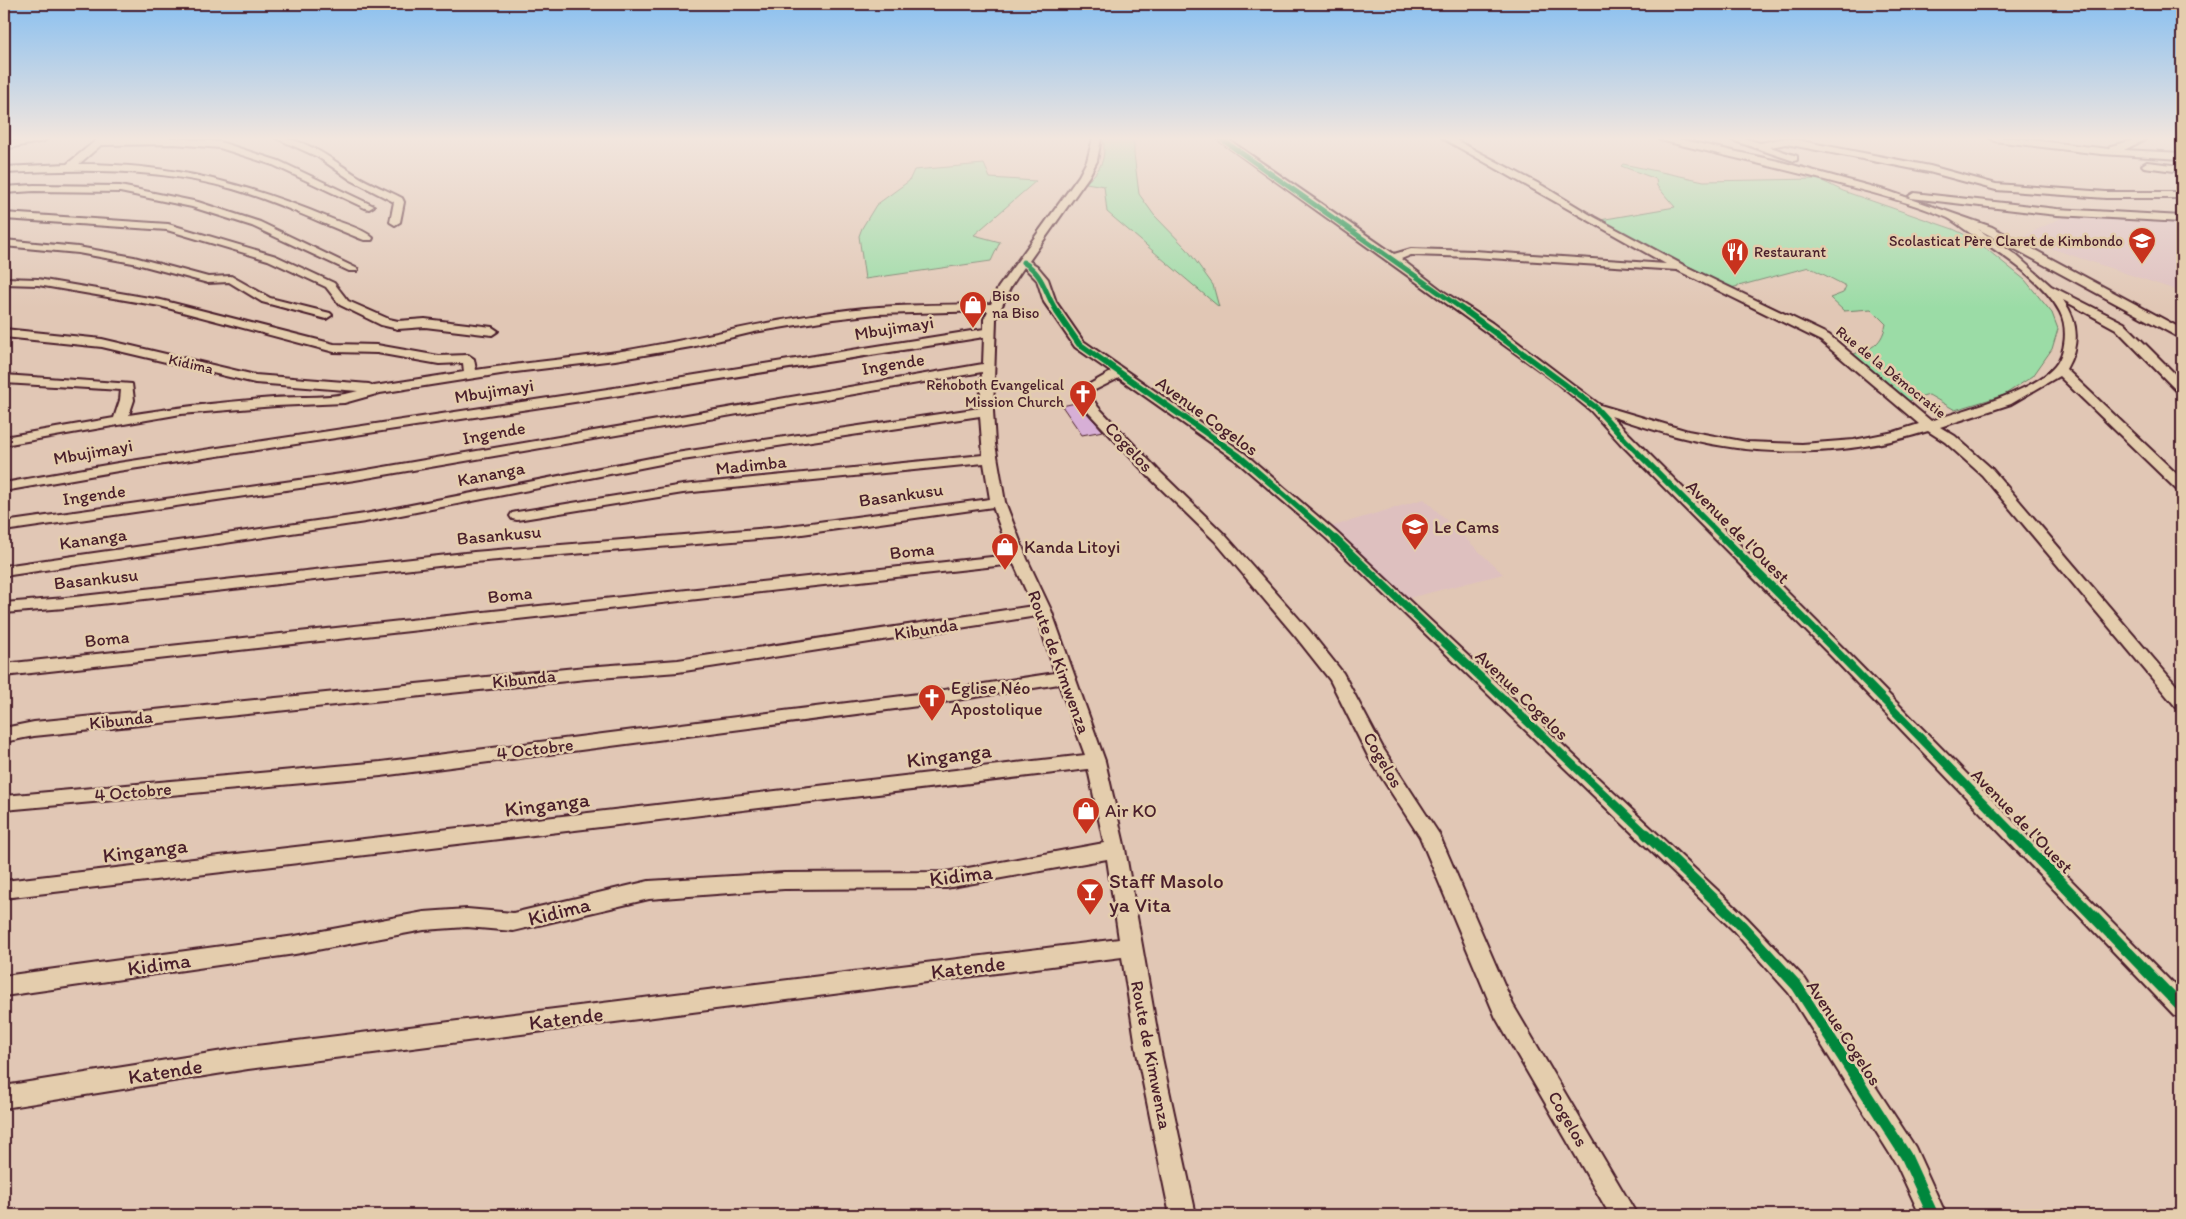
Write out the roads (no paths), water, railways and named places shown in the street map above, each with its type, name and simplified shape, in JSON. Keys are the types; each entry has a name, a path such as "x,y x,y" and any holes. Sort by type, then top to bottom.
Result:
{"street":[{"path":"149,195 194,204 256,224 353,269"},
{"path":"257,195 368,238"},
{"path":"344,195 369,206"},
{"path":"388,195 398,200 395,222"},
{"name":"Route de Kimwenza","path":"1071,195 1004,288 990,319 986,411 990,458 998,502 1019,559 1043,610 1096,761 1116,849 1130,947 1149,1053 1183,1215"},
{"name":"Avenue de l'Ouest","path":"1302,195 1488,326 1595,407 1845,660 2182,1008"},
{"name":"Rue de la Démocratie","path":"1551,195 1590,219 1681,268 1825,338 1928,426 1950,439 1987,472 2182,703"},
{"path":"1891,195 1993,231 2182,334"},
{"path":"1902,195 2057,212 2182,219"},
{"path":"2104,195 2182,195"},
{"path":"1595,407 1686,435 1747,446 1802,448 1854,444 1897,436 2006,401 2059,368 2069,348 2069,322 2061,304 2045,286 1999,248 1950,215"},
{"path":"4,216 168,227 272,258 330,285 344,303 385,322 398,325 425,323 492,331"},
{"path":"4,243 78,250 134,260 206,279 228,279 269,301 326,315"},
{"path":"1394,259 1401,254 1411,252 1681,268"},
{"name":"Avenue Cogelos","path":"1023,262 1033,268 1042,279 1050,302 1079,344 1239,456 1330,535 1740,924 1797,986 1906,1156 1933,1215"},
{"path":"4,281 38,282 161,303 334,348 377,349 439,360 465,358 468,360 471,374"},
{"path":"2045,286 2120,326 2182,388"},
{"path":"4,441 208,407 344,400 380,389 471,374 615,356 691,343 754,328 833,314 994,307"},
{"name":"Mbujimayi","path":"4,487 118,466 614,392 990,332"},
{"name":"Kidima","path":"4,333 102,343 255,379 380,389"},
{"name":"Ingende","path":"4,526 355,476 989,367"},
{"path":"2059,368 2182,487"},
{"name":"Cogelos","path":"1120,372 1087,390 1084,396 1093,409 1154,473 1220,538 1302,633 1337,677 1376,753 1429,834 1504,1011 1624,1215"},
{"path":"4,379 127,387 127,400 120,421"},
{"name":"Kananga","path":"4,571 365,518 694,454 986,411"},
{"name":"Madimba","path":"517,516 683,489 990,458"},
{"name":"Basankusu","path":"4,608 65,604 474,557 781,532 998,502"},
{"name":"Boma","path":"4,670 1019,559"},
{"name":"Kibunda","path":"4,735 34,729 323,699 586,673 678,666 1043,610"},
{"name":"4 Octobre","path":"4,803 381,769 918,700 1065,677"},
{"name":"Kinganga","path":"4,890 1096,761"},
{"name":"Kidima","path":"4,986 295,945 424,921 467,918 512,922 526,920 649,890 784,881 946,880 1116,849"},
{"name":"Katende","path":"4,1097 248,1058 1130,947"}],"place":[{"name":"Scolasticat Père Claret de Kimbondo","path":"2142,265"},
{"name":"Restaurant","path":"1735,276"},
{"name":"Biso na Biso","path":"973,329"},
{"name":"Rehoboth Evangelical Mission Church","path":"1083,418"},
{"name":"Le Cams","path":"1415,551"},
{"name":"Kanda Litoyi","path":"1005,571"},
{"name":"Eglise Néo Apostolique","path":"932,722"},
{"name":"Air KO","path":"1086,835"},
{"name":"Staff Masolo ya Vita","path":"1090,916"}]}
